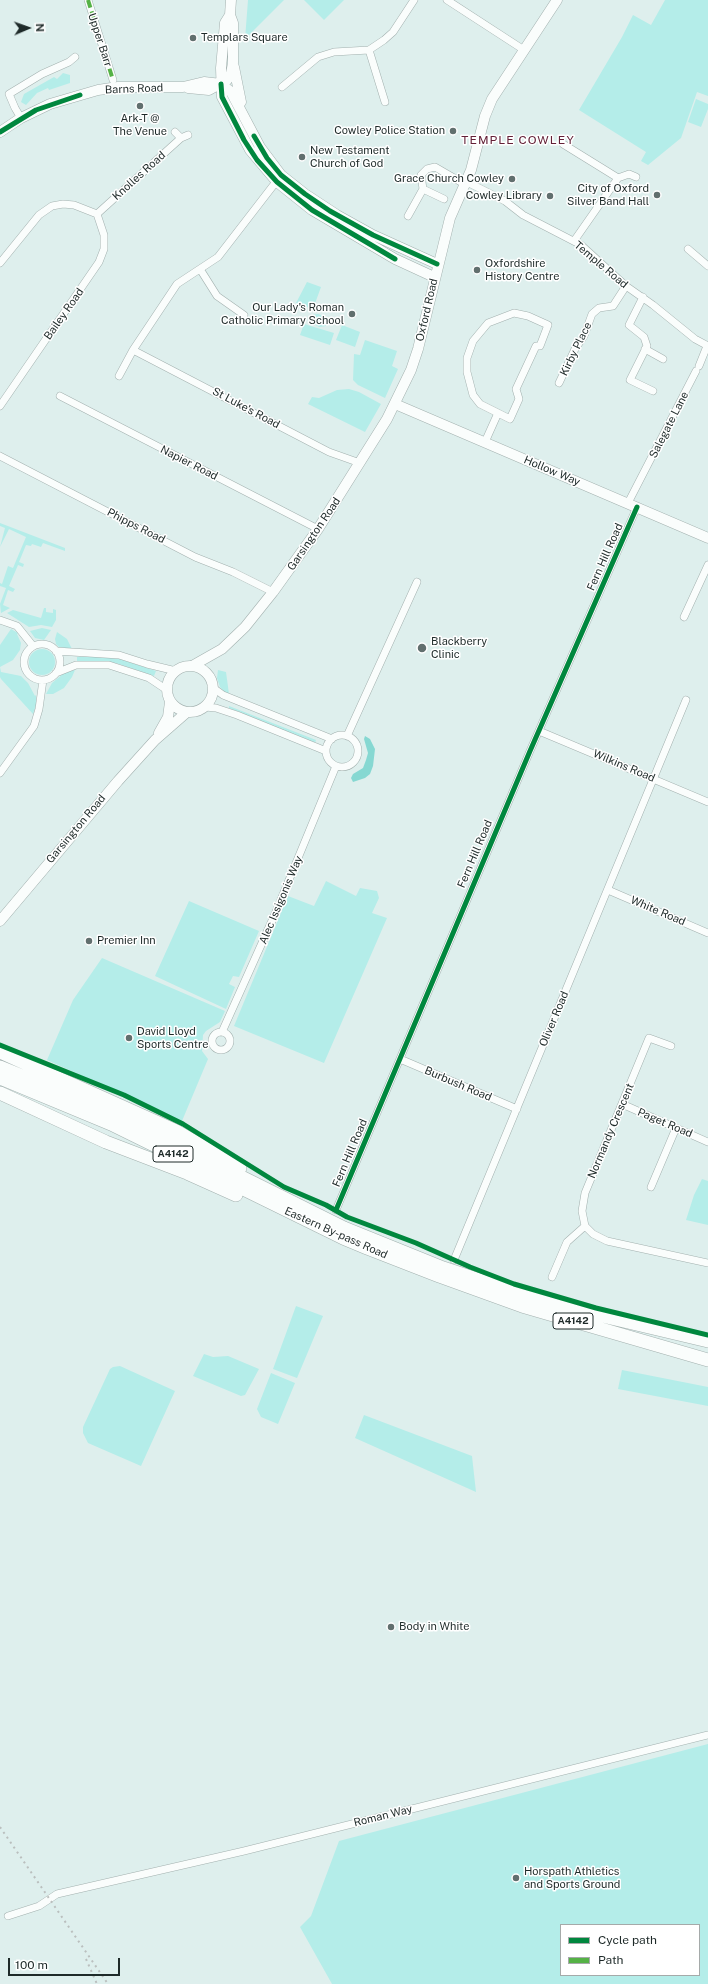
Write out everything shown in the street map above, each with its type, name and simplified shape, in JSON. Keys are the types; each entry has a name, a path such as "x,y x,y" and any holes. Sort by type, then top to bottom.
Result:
{"highway":[{"path":"0,1052 176,1131 236,1165 252,1176 266,1189"},
{"name":"Eastern By-pass Road","path":"0,1067 115,1114 344,1228 443,1268 552,1304 708,1341"},
{"name":"Eastern By-pass Road","path":"0,1078 111,1124 343,1238 439,1276 522,1306 708,1360"},
{"path":"0,1093 106,1142 187,1173 263,1208 343,1238"}],"main road":[{"path":"221,84 227,80 231,74 233,62 233,23 230,15 231,0"},
{"name":"Oxford Road","path":"395,404 418,349 437,264 450,218 467,183 485,116 492,99 557,0"},
{"path":"230,15 225,23 221,84 222,97 244,140 257,160 279,178 312,210 395,259 434,277"},
{"path":"233,62 244,113 251,131 279,178 337,215 373,235 437,264"},
{"path":"221,84 231,92 244,113"},
{"name":"Barns Road","path":"0,132 21,118 50,104 98,90 118,87 183,87 209,90 221,84"},
{"name":"Hollow Way","path":"395,404 708,538"},
{"name":"Garsington Road","path":"192,666 217,653 245,627 273,592 318,529 395,404"},
{"name":"Garsington Road","path":"207,674 217,653"},
{"path":"156,740 168,718 170,702 167,690 169,678 176,671 184,667 192,666 207,674 212,687 211,699 205,706 196,712 187,712 176,708 170,702"},
{"path":"156,740 187,712"},
{"name":"Garsington Road","path":"0,921 93,810 156,740"}],"street":[{"name":"Upper Barr","path":"88,0 115,80 92,0"},
{"path":"282,87 318,57 326,53 369,50 393,32 414,0"},
{"path":"448,0 524,50"},
{"path":"369,50 386,102"},
{"path":"21,118 9,94 42,74 69,62 75,57"},
{"name":"Knolles Road","path":"97,214 184,136 175,132"},
{"path":"563,144 618,178"},
{"name":"Temple Road","path":"423,189 421,175 427,169 435,167 505,201 523,215 586,250 626,286 643,297 695,339 708,346"},
{"path":"574,242 618,178 630,174 636,178"},
{"path":"119,376 133,350 177,284 218,257 279,178"},
{"path":"408,216 423,189 444,199"},
{"path":"0,263 39,215 52,206 63,204 74,205 97,214"},
{"name":"Bailey Road","path":"0,406 99,262 104,249 104,235 97,214"},
{"path":"688,250 708,266"},
{"path":"200,269 217,296 244,315"},
{"name":"Kirby Place","path":"559,383 592,314 599,308 613,306 626,286"},
{"path":"643,297 630,325 644,337 647,346 630,380 653,391"},
{"path":"514,313 528,316 548,325 540,346 536,346 516,389 519,399 510,419 498,413 480,404 473,395 467,372 467,358 473,341 488,323 514,313"},
{"name":"Salegate Lane","path":"633,505 708,346"},
{"path":"645,349 664,359"},
{"name":"St Luke's Road","path":"133,350 330,452 360,463"},
{"name":"Napier Road","path":"60,396 318,529"},
{"path":"485,442 498,413"},
{"name":"Phipps Road","path":"0,456 195,557 233,572 273,592"},
{"name":"Fern Hill Road","path":"336,1210 540,731 633,505"},
{"path":"684,617 708,565"},
{"path":"347,736 417,582"},
{"path":"0,620 17,626 33,646"},
{"path":"167,690 148,678 109,665 76,666 56,673 51,678 43,680 30,676 24,668 24,657 33,646 45,644 56,651 119,655 176,671"},
{"path":"56,651 60,661 56,673"},
{"path":"0,773 34,726 39,709 43,680"},
{"path":"212,687 223,695 332,739"},
{"name":"Oliver Road","path":"454,1260 686,700"},
{"path":"205,706 237,715 326,751"},
{"name":"Wilkins Road","path":"540,731 708,802"},
{"path":"339,735 347,736 352,739 357,747 357,757 346,767 336,766 329,760 326,751 328,742 332,739 339,735"},
{"name":"Alec Issigonis Way","path":"222,1032 275,914 336,766"},
{"name":"White Road","path":"608,890 708,933"},
{"name":"Normandy Crescent","path":"586,1226 582,1210 585,1193 651,1034 671,1046"},
{"name":"Burbush Road","path":"400,1059 517,1109"},
{"name":"Paget Road","path":"622,1104 708,1142"},
{"path":"651,1187 676,1128"},
{"path":"552,1277 567,1242 586,1226 593,1234 607,1241 708,1263"},
{"name":"Roman Way","path":"8,1916 39,1906 57,1894 244,1851 708,1735"}],"shaded area":[{"path":"248,0 284,0 245,39"},
{"path":"304,0 344,0 324,20"},
{"path":"665,0 708,0 708,96 697,92 681,138 648,165 641,161 646,152 579,110 622,37 633,15 651,25"},
{"path":"63,73 70,75 70,83 49,90 48,88 37,93 26,105 21,102 24,94 54,77 57,79"},
{"path":"696,99 708,104 708,109 701,127 688,122"},
{"path":"307,282 321,287 313,309 296,303"},
{"path":"318,314 326,317 326,326 319,327 311,322 312,315"},
{"path":"304,324 334,333 330,345 300,335"},
{"path":"342,325 360,332 355,347 336,340"},
{"path":"365,340 397,351 392,366 398,369 385,398 358,385 353,380 354,354 360,355"},
{"path":"349,389 359,392 381,404 365,432 308,404 312,397 319,398 337,390"},
{"path":"0,523 65,548 65,551 43,543 41,547 32,544 31,546 26,545 19,562 24,564 23,567 18,565 9,586 15,589 13,592 8,590 3,605 10,608 1,613 0,604 6,588 0,586 0,583 2,584 8,566 13,568 26,537 9,529 0,547 5,528 0,526"},
{"path":"44,608 46,608 46,612 53,613 53,609 56,610 56,620 52,627 41,625 29,627 7,613 13,610 41,618"},
{"path":"42,628 51,630 44,640 35,638 30,631"},
{"path":"11,629 18,633 17,634 21,643 20,650 13,660 0,667 0,645"},
{"path":"57,632 67,639 72,649 59,647 56,644 55,639"},
{"path":"42,649 51,653 55,662 51,671 42,675 33,671 29,662 33,653"},
{"path":"92,656 120,659 156,671 154,676 116,663 77,661 77,657"},
{"path":"0,667 1,672 21,676 28,683 35,696 36,695 36,705 33,714 1,679"},
{"path":"75,670 64,688 53,694 46,694 52,683 64,673"},
{"path":"218,670 226,672 228,696 220,687 217,678"},
{"path":"229,706 316,740 315,743 229,708"},
{"path":"365,736 370,739 375,749 373,766 370,774 365,778 353,782 351,778 353,774 363,768 368,753 364,739"},
{"path":"326,881 356,896 360,888 377,891 379,898 372,913 387,918 324,1063 234,1026 288,896 314,906"},
{"path":"189,901 259,931 239,977 233,976 229,984 235,987 226,1009 155,976"},
{"name":"David Lloyd Sports Centre","path":"102,958 225,1011 220,1022 206,1031 203,1035 202,1051 208,1059 182,1121 47,1060 73,1000"},
{"path":"702,1179 708,1181 708,1225 686,1220 694,1195"},
{"path":"296,1306 323,1316 297,1378 273,1369"},
{"path":"204,1354 213,1357 228,1356 259,1369 245,1395 241,1396 193,1376"},
{"path":"120,1366 175,1391 141,1466 88,1443 83,1433 83,1427 110,1369"},
{"path":"622,1370 708,1387 708,1406 618,1389"},
{"path":"271,1373 295,1383 278,1424 261,1417 257,1409"},
{"path":"364,1415 472,1456 476,1492 355,1438"},
{"name":"Horspath Athletics and Sports Ground","path":"708,1744 708,1984 332,1984 300,1927 311,1916 339,1841"}],"railway":[{"path":"0,1827 108,1984"},
{"path":"86,1959 97,1984"}],"marked path":[{"path":"88,0 113,80"}],"cycle path":[{"path":"221,84 222,97 244,140 257,160 277,182 312,210 395,259"},
{"path":"0,132 36,110 80,95"},
{"path":"254,136 267,158 281,175 305,194 330,211 373,235 437,264"},
{"path":"336,1210 530,751 637,507"},
{"path":"0,1045 124,1095 183,1124 284,1187 326,1205 347,1217 416,1243 470,1267 514,1284 596,1308 708,1335"}],"place":[{"name":"Templars Square","path":"193,38"},
{"name":"Ark-T @ The Venue","path":"140,106"},
{"name":"Cowley Police Station","path":"453,131"},
{"name":"New Testament Church of God","path":"302,157"},
{"name":"Grace Church Cowley","path":"512,179"},
{"name":"City of Oxford Silver Band Hall","path":"657,195"},
{"name":"Cowley Library","path":"550,196"},
{"name":"Oxfordshire History Centre","path":"477,270"},
{"name":"Our Lady's Roman Catholic Primary School","path":"352,314"},
{"name":"Blackberry Clinic","path":"422,648"},
{"name":"Premier Inn","path":"89,941"},
{"name":"David Lloyd Sports Centre","path":"129,1038"},
{"name":"Body in White","path":"391,1627"},
{"name":"Horspath Athletics and Sports Ground","path":"516,1878"}],"district":[{"name":"TEMPLE COWLEY","path":"518,140"}]}
